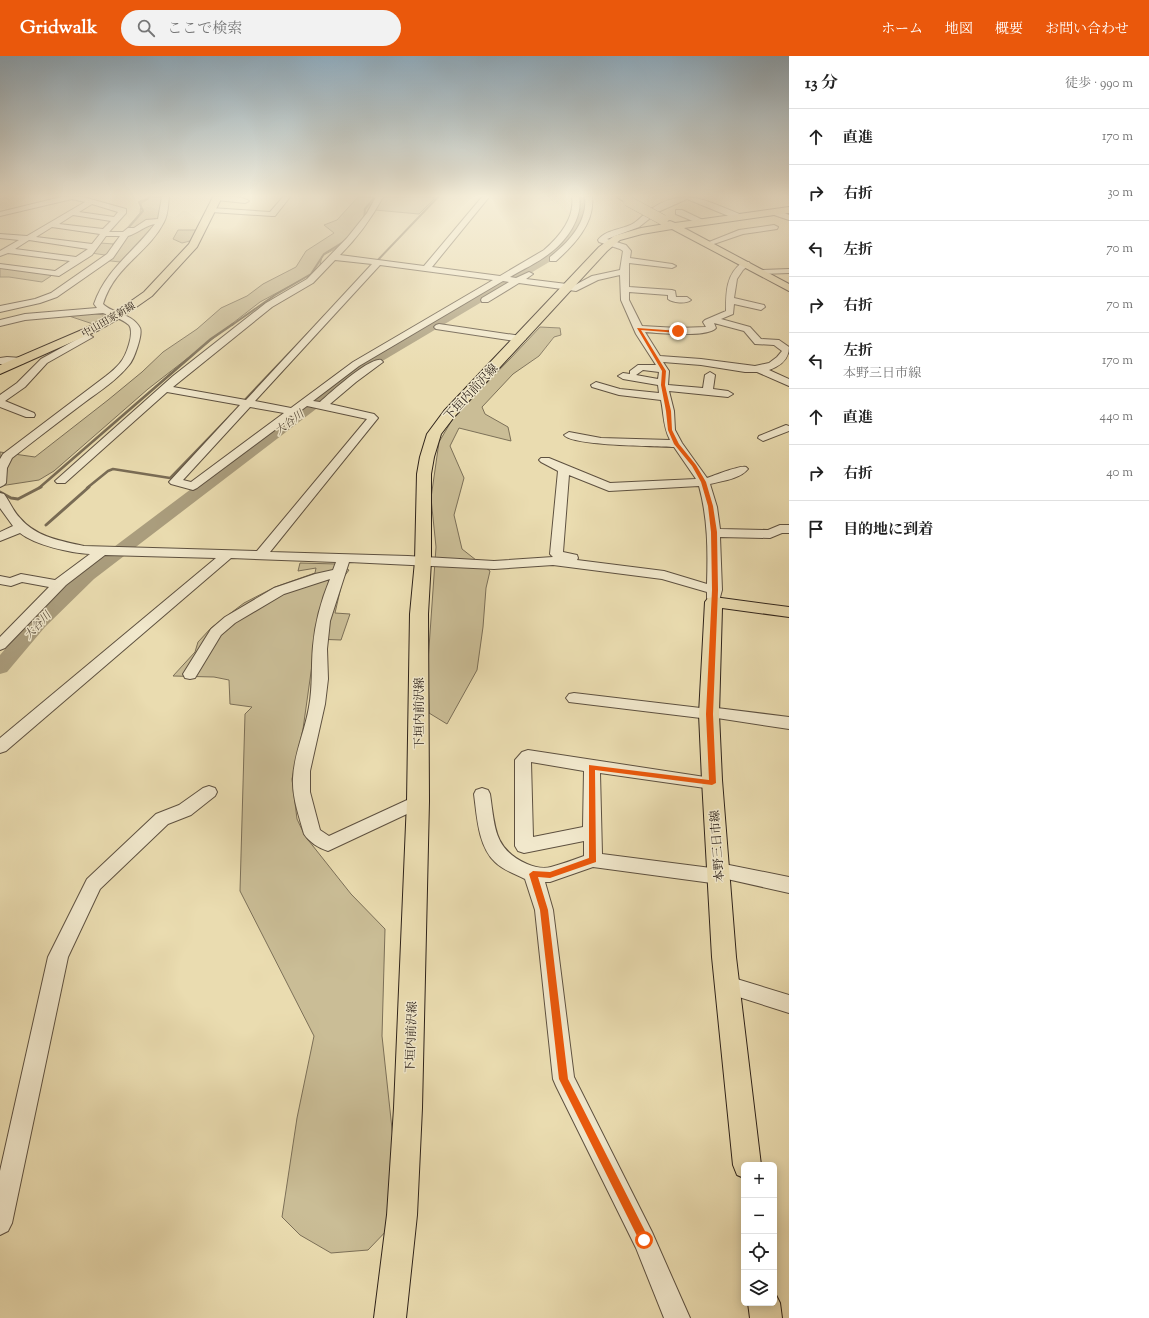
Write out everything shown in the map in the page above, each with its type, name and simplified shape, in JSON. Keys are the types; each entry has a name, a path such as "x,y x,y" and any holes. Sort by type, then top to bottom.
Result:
{"main road":[{"name":"中山田家新線","path":"0,370 82,334 118,315 148,294 183,256"},
{"name":"下垣内前沢線","path":"390,1318 402,1215 408,1108 418,801 419,614 423,561 424,474 427,457 434,434 449,414 521,339 597,256"},
{"path":"731,256 789,288"},
{"path":"714,596 789,612"},
{"name":"本野三日市線","path":"714,596 709,714 712,783 727,985 747,1162"},
{"path":"764,1306 766,1318"}],"street":[{"path":"39,256 77,260"},
{"path":"46,281 84,256"},
{"path":"0,309 37,301 54,295 78,280 110,256"},
{"path":"104,310 98,304 107,280 131,256"},
{"path":"426,269 437,256"},
{"path":"378,263 175,482 193,486 356,364 542,256"},
{"path":"476,305 557,256"},
{"path":"0,497 10,515 28,533 58,545 84,550 344,558 494,565 553,561 664,575 694,586 714,596 714,532 711,506 704,482 677,444 670,430 669,411 664,389 664,371 639,329 625,300 624,272 626,256"},
{"path":"61,481 177,378 269,305 310,280 334,257 576,288 595,278 624,272"},
{"path":"626,260 672,266"},
{"path":"639,329 678,331 708,330 711,328 708,322 730,312 732,276 746,264"},
{"path":"0,266 56,274"},
{"path":"760,272 789,271"},
{"path":"625,289 672,294 672,299 687,300"},
{"path":"730,300 761,307"},
{"path":"0,323 25,317 104,310 118,315 132,323 136,330 135,338 126,363 110,378 8,456 1,468 0,483"},
{"path":"452,320 436,329 521,339"},
{"path":"656,359 715,364 742,370 759,369 771,366 776,364 788,352 784,347 776,342 758,342 747,329 713,320"},
{"path":"0,400 21,385 44,361 88,337 82,334"},
{"path":"322,406 367,369 411,343"},
{"path":"0,361 22,361"},
{"path":"634,372 641,367 662,369"},
{"path":"759,369 789,383"},
{"path":"708,392 710,375"},
{"path":"623,376 664,389"},
{"path":"596,385 619,392 664,389 728,394"},
{"path":"166,389 292,411"},
{"path":"260,556 373,418 370,416 305,402"},
{"path":"0,403 30,415"},
{"path":"763,438 788,428"},
{"path":"569,435 601,441 677,444"},
{"path":"545,460 564,469 610,486 704,482 727,476 742,469"},
{"path":"564,469 556,554 607,563 614,569"},
{"path":"0,537 22,527"},
{"path":"714,532 770,534 780,529 789,529"},
{"path":"0,645 59,585 102,551"},
{"path":"0,747 227,555"},
{"path":"344,558 331,593 321,636 320,650 322,678 313,728 302,760 301,785 304,804 313,834 328,844 418,801"},
{"path":"190,674 216,632 230,620 279,591 320,577 339,573"},
{"path":"0,580 11,582 15,579 21,578 59,585"},
{"path":"574,698 709,714 717,713 789,723"},
{"path":"592,832 524,846 523,760 528,756 712,783"},
{"path":"592,766 593,860"},
{"path":"0,1223 58,956 93,884 162,819 185,810 209,792"},
{"path":"482,794 488,831 498,854 513,866 533,874 550,875 593,860 719,873 789,885"},
{"path":"533,874 544,910 564,1079 644,1240 677,1318"},
{"path":"727,985 789,1004"}],"shaded area":[{"path":"104,256 126,256 120,262 102,260"},
{"path":"303,256 322,256 319,270 260,302 148,389 54,471 39,480 0,486 0,452 35,457 108,400 142,372 163,352 197,329 221,308 247,296 263,284 296,267"},
{"path":"0,267 49,274 51,276 42,282 0,277"},
{"path":"88,313 105,315 93,324 69,316"},
{"path":"540,327 560,328 561,335 554,337 539,356 513,374 482,407 485,414 508,427 511,441 459,428 450,446 464,478 454,515 462,549 490,571 486,588 483,627 477,670 447,724 429,713 428,662 436,547 431,498 439,442 455,415"},
{"path":"300,563 337,564 349,570 343,578 335,613 350,614 341,640 314,639 303,729 292,779 297,819 305,836 351,894 385,929 382,1036 393,1138 392,1225 368,1250 331,1253 300,1235 282,1217 297,1118 314,1036 240,891 245,714 252,707 230,704 229,680 214,677 173,676 195,652 198,642 211,628 244,603 275,587 315,573 316,568 298,571"}],"waterway":[{"path":"232,325 275,295 311,274 323,256"},
{"path":"375,263 382,256"},
{"name":"大谷川","path":"0,667 38,623 88,575 345,380 374,360 552,256"},
{"path":"316,325 325,315"},
{"path":"39,488 211,339 233,324"},
{"path":"243,402 317,324"},
{"path":"87,488 108,471 113,469 170,478 232,414"},
{"path":"0,492 11,498 18,499 41,487"},
{"path":"46,525 89,487"}],"route":[{"path":"644,1240 564,1079 544,910 533,874 550,875 593,860 592,766 712,783 709,714 715,590 714,532 711,506 704,482 677,444 670,430 669,411 664,397 664,371 639,329 678,331"}]}
